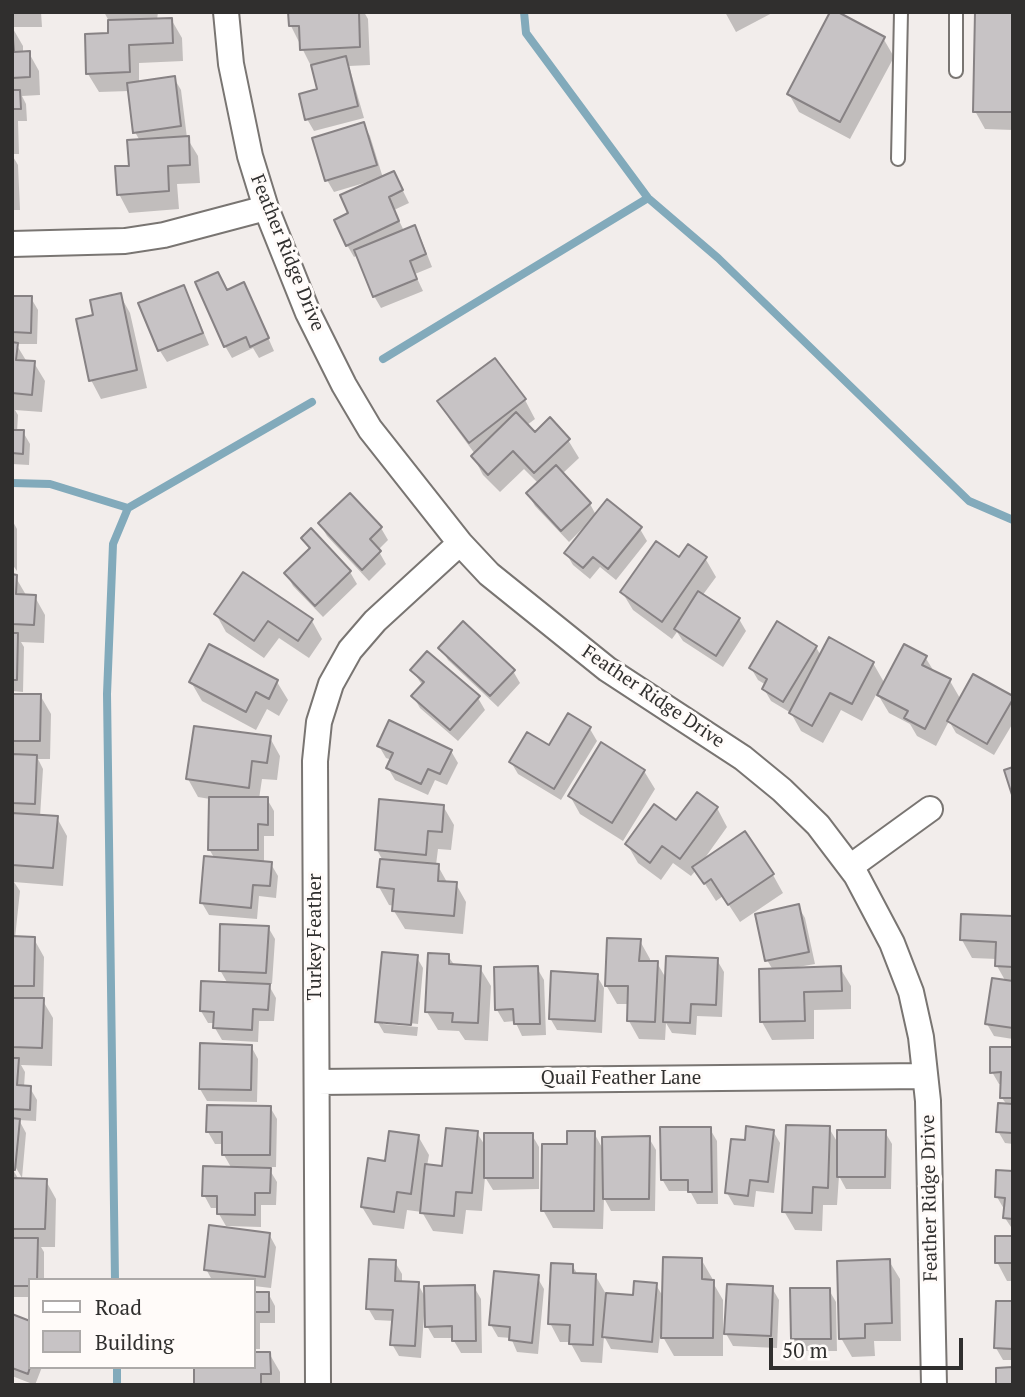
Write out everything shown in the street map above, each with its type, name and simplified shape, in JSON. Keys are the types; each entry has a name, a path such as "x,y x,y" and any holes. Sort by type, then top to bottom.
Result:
{"street":[{"name":"Feather Ridge Drive","path":"226,12 231,64 250,156 266,208 308,313 344,385 370,429 460,542 489,574 607,669 743,758 782,790 818,825 856,875 892,943 911,992 928,1101 934,1385"},
{"path":"12,244 124,242 164,235 266,208"},
{"name":"Turkey Feather","path":"318,1385 315,761 319,722 331,684 350,650 375,621 460,542"},
{"path":"850,867 930,809"},
{"name":"Quail Feather Lane","path":"317,1082 925,1076"}],"lane":[{"path":"898,159 901,12"},
{"path":"956,12 956,71"}],"building":[{"path":"288,12 359,12 360,47 300,50 299,26 289,26"},
{"path":"830,12 838,12 885,37 840,122 787,94"},
{"path":"975,12 1013,12 1013,112 973,112"},
{"path":"172,18 173,43 129,45 130,72 86,74 85,34 108,33 108,20"},
{"path":"12,26 14,52 30,51 30,77 12,78"},
{"path":"346,56 358,106 305,120 299,94 317,89 311,65"},
{"path":"175,76 181,126 133,133 127,83"},
{"path":"12,90 20,90 21,109 12,109"},
{"path":"364,122 377,165 325,181 312,138"},
{"path":"189,136 190,165 168,166 169,191 117,195 115,166 129,166 127,140"},
{"path":"394,171 403,190 389,197 399,221 346,246 334,220 348,213 340,195"},
{"path":"415,225 426,254 410,261 417,279 373,297 354,250"},
{"path":"218,272 227,290 244,282 269,338 250,347 246,337 224,347 195,282"},
{"path":"184,285 203,333 158,351 138,303"},
{"path":"121,293 137,370 89,381 76,319 93,315 90,300"},
{"path":"12,296 32,296 31,333 12,332"},
{"path":"12,342 18,343 16,360 35,361 32,395 12,393"},
{"path":"495,358 526,399 469,443 437,401"},
{"path":"516,412 535,432 550,417 570,439 534,473 513,451 488,475 471,456"},
{"path":"12,430 24,430 23,454 12,453"},
{"path":"556,465 591,503 561,531 526,493"},
{"path":"350,493 382,527 370,539 381,551 362,570 318,523"},
{"path":"607,499 642,527 608,569 593,557 583,568 564,553"},
{"path":"311,528 351,571 315,606 284,573 310,548 301,538"},
{"path":"656,541 679,557 688,544 707,557 662,622 620,592"},
{"path":"243,572 313,619 298,641 268,621 254,641 214,614"},
{"path":"12,574 17,575 16,594 36,595 34,625 12,624"},
{"path":"698,591 740,618 716,656 674,629"},
{"path":"463,621 515,670 490,696 438,648"},
{"path":"777,621 817,646 783,702 762,689 767,679 749,668"},
{"path":"12,633 18,633 17,680 12,680"},
{"path":"829,637 874,662 852,704 830,693 812,726 789,713"},
{"path":"209,644 278,680 269,699 256,692 246,712 189,682"},
{"path":"904,644 927,656 922,665 951,679 925,729 904,718 908,711 877,695"},
{"path":"427,651 480,696 450,730 411,696 424,682 410,670"},
{"path":"973,674 1013,696 987,744 947,721"},
{"path":"12,694 41,694 40,741 12,741"},
{"path":"568,713 591,727 554,789 509,762 527,732 549,745"},
{"path":"389,720 452,750 440,774 428,769 421,784 386,768 393,753 377,746"},
{"path":"194,726 271,736 267,763 252,761 249,788 186,779"},
{"path":"601,742 645,770 612,823 568,796"},
{"path":"12,754 37,755 35,804 12,803"},
{"path":"1013,767 1013,798 1004,770"},
{"path":"697,792 718,807 680,859 662,846 650,863 625,844 654,804 676,820"},
{"path":"209,797 268,797 268,825 258,824 258,850 208,850"},
{"path":"379,799 444,805 442,832 428,831 426,855 375,850"},
{"path":"12,813 58,816 53,868 12,865"},
{"path":"745,831 774,874 728,905 711,879 704,884 692,867"},
{"path":"204,856 272,862 270,886 253,885 251,908 200,903"},
{"path":"380,859 439,864 438,881 457,882 454,916 392,911 394,889 377,887"},
{"path":"799,904 809,952 765,961 755,914"},
{"path":"961,914 1013,916 1013,967 995,966 996,942 960,940"},
{"path":"220,924 269,926 266,973 219,971"},
{"path":"12,936 35,937 34,986 12,986"},
{"path":"607,938 641,939 639,961 658,961 655,1022 627,1021 628,986 605,986"},
{"path":"382,952 418,955 411,1025 375,1022"},
{"path":"428,953 449,954 449,964 481,966 478,1023 452,1022 453,1013 425,1012"},
{"path":"666,956 718,958 716,1005 691,1004 690,1023 663,1022"},
{"path":"538,966 540,1024 514,1024 513,1009 495,1010 494,967"},
{"path":"841,966 842,991 804,992 805,1021 760,1022 759,969"},
{"path":"551,971 598,974 595,1021 549,1019"},
{"path":"992,978 1013,981 1013,1028 985,1024"},
{"path":"201,981 270,984 268,1010 253,1009 252,1030 213,1028 214,1012 200,1011"},
{"path":"12,998 44,998 42,1048 12,1047"},
{"path":"200,1043 252,1045 251,1090 199,1089"},
{"path":"990,1047 1013,1047 1013,1098 1000,1098 1001,1072 990,1073"},
{"path":"12,1058 19,1058 17,1085 31,1086 30,1110 12,1109"},
{"path":"998,1103 1013,1104 1013,1133 996,1132"},
{"path":"207,1105 271,1106 270,1155 222,1155 222,1132 206,1132"},
{"path":"12,1118 20,1119 15,1170 12,1170"},
{"path":"786,1125 830,1126 828,1188 813,1187 812,1213 782,1212"},
{"path":"746,1126 774,1130 768,1182 750,1180 748,1196 725,1193 731,1139 745,1140"},
{"path":"660,1127 711,1127 712,1192 688,1192 688,1180 661,1180"},
{"path":"446,1128 478,1131 472,1193 456,1192 454,1216 420,1213 425,1164 442,1166"},
{"path":"837,1130 886,1130 885,1177 837,1177"},
{"path":"389,1131 419,1135 411,1194 397,1192 394,1212 361,1207 368,1158 385,1161"},
{"path":"567,1131 595,1131 594,1211 541,1211 542,1144 567,1144"},
{"path":"484,1133 533,1133 533,1178 484,1178"},
{"path":"650,1136 649,1199 603,1199 602,1137"},
{"path":"203,1166 271,1168 270,1193 255,1193 255,1215 217,1214 217,1196 202,1196"},
{"path":"996,1170 1013,1171 1013,1219 1003,1218 1005,1198 995,1197"},
{"path":"12,1178 47,1179 45,1229 12,1229"},
{"path":"209,1225 270,1233 265,1277 204,1270"},
{"path":"995,1236 1013,1236 1013,1289 1012,1263 995,1263"},
{"path":"12,1238 38,1238 37,1278 28,1278 28,1286 12,1286"},
{"path":"663,1257 702,1258 702,1279 714,1280 713,1338 661,1338"},
{"path":"369,1259 396,1260 395,1281 419,1282 415,1346 390,1345 393,1310 366,1309"},
{"path":"890,1259 892,1323 865,1324 865,1338 839,1339 837,1261"},
{"path":"551,1263 573,1264 573,1273 596,1274 593,1345 569,1344 570,1325 548,1324"},
{"path":"494,1271 539,1275 532,1343 509,1340 510,1327 489,1325"},
{"path":"634,1281 657,1283 652,1342 602,1337 606,1293 633,1295"},
{"path":"727,1284 773,1286 771,1336 724,1334"},
{"path":"475,1285 476,1341 452,1341 452,1326 425,1327 424,1286"},
{"path":"790,1288 830,1288 831,1339 791,1339"},
{"path":"256,1292 269,1292 269,1312 256,1312"},
{"path":"996,1301 1013,1301 1013,1349 994,1348"},
{"path":"12,1314 28,1320 29,1369 28,1374 12,1368"},
{"path":"256,1352 270,1352 271,1374 261,1374 261,1385 194,1385 194,1369 256,1369"},
{"path":"1013,1367 1013,1385 996,1385 996,1368"}],"waterway":[{"path":"524,12 526,33 648,198 718,258 969,501 1013,520"},
{"path":"383,359 648,198"},
{"path":"115,1278 107,694 113,544 128,508 312,402"},
{"path":"12,483 50,484 128,508"},
{"path":"117,1369 117,1385"}]}
